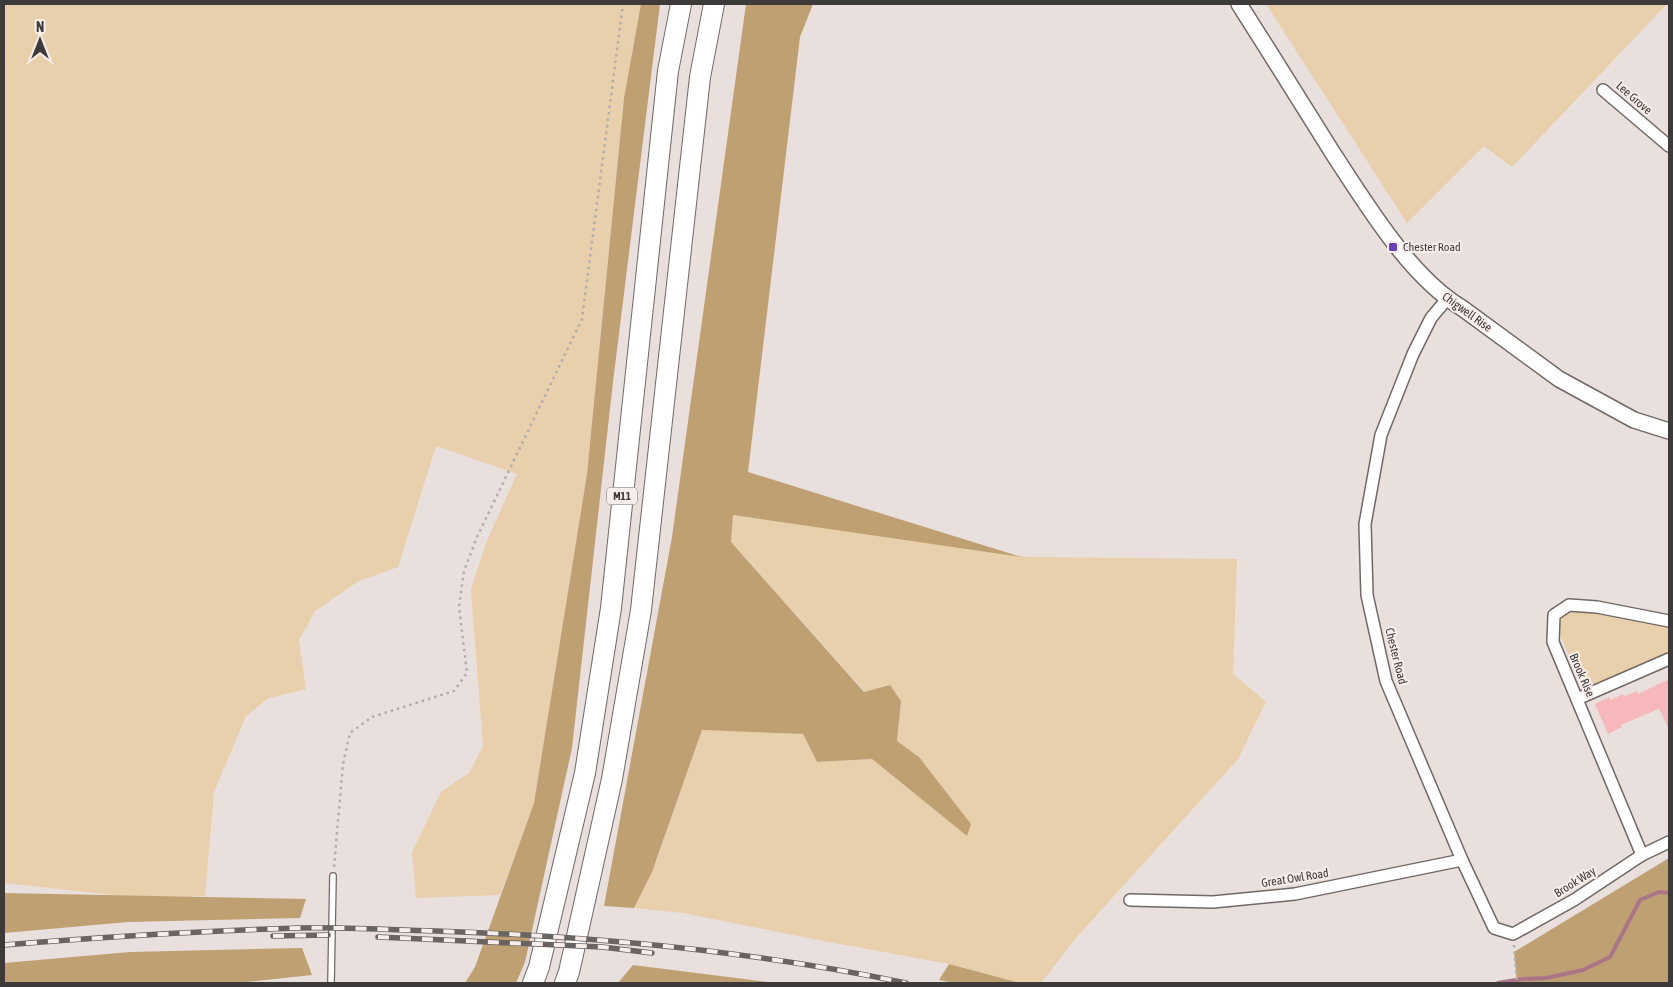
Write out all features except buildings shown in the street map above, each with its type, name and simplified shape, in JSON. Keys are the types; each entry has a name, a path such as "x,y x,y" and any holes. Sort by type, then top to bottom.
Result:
{"highway":[{"name":"M11","path":"533,983 539,967 585,773 611,608 668,71 681,4"},
{"name":"M11","path":"565,983 612,779 641,610 700,77 714,4"}],"main road":[{"name":"Chigwell Rise","path":"1239,4 1377,220 1413,264 1447,299 1559,379 1634,420 1669,430"}],"street":[{"name":"Lee Grove","path":"1603,90 1669,146"},
{"name":"Chester Road","path":"1447,299 1426,327 1413,354 1381,435 1366,524 1367,595 1386,681 1462,860 1494,928 1513,934"},
{"name":"Brook Rise","path":"1642,855 1552,642 1554,615 1569,606 1578,606 1597,607 1669,621"},
{"path":"1577,699 1669,659"},
{"name":"Brook Way","path":"1513,934 1574,900 1642,855 1669,842"},
{"name":"Great Owl Road","path":"1130,900 1213,902 1295,894 1462,860"}],"lane":[{"path":"331,983 333,876"}],"path":[{"path":"333,876 343,764 350,733 372,718 454,691 467,673 459,608 464,571 477,537 582,318 623,4"},
{"path":"1513,934 1517,983"}],"shaded area":[{"path":"4,4 641,4 624,98 587,474 534,803 500,895 416,898 412,852 441,792 469,773 483,746 471,589 486,543 517,474 436,446 398,567 359,581 315,611 299,640 306,689 269,698 246,716 214,792 205,896 132,897 4,883"},
{"path":"641,4 660,4 613,382 572,748 525,962 516,983 465,983 475,967 534,803 587,474 624,98"},
{"path":"746,4 813,4 800,37 748,472 1021,557 733,515 731,542 864,692 890,685 901,701 897,741 919,757 971,824 967,836 872,759 817,762 803,734 702,730 652,872 634,908 604,906 672,537"},
{"path":"1266,4 1667,4 1512,167 1484,146 1407,223"},
{"path":"733,515 1029,557 1237,559 1233,674 1266,702 1238,759 1075,939 1041,983 1020,983 949,964 683,913 634,908 657,859 702,730 803,734 817,762 872,759 966,835 971,824 919,757 897,741 901,701 890,685 865,692 731,542"},
{"path":"1569,605 1669,621 1669,654 1621,673 1598,686 1585,686 1578,676 1557,628 1558,616"},
{"path":"1669,858 1669,981 1667,983 1517,983 1514,952"},
{"path":"4,893 306,899 300,918 128,922 4,933"},
{"path":"302,948 312,975 237,983 4,983 4,963 130,952"},
{"path":"949,964 1020,983 954,983 939,980"},
{"path":"633,965 775,983 618,983"}],"waterway":[{"path":"1498,983 1546,978 1583,970 1610,957 1640,900 1659,892 1669,893"}],"railway":[{"path":"4,945 78,939 299,928 495,933 613,941 731,954 790,962 906,983"},
{"path":"273,936 328,935"},
{"path":"378,937 602,947 652,953"}],"place":[{"name":"Chester Road","path":"1393,247"}]}
